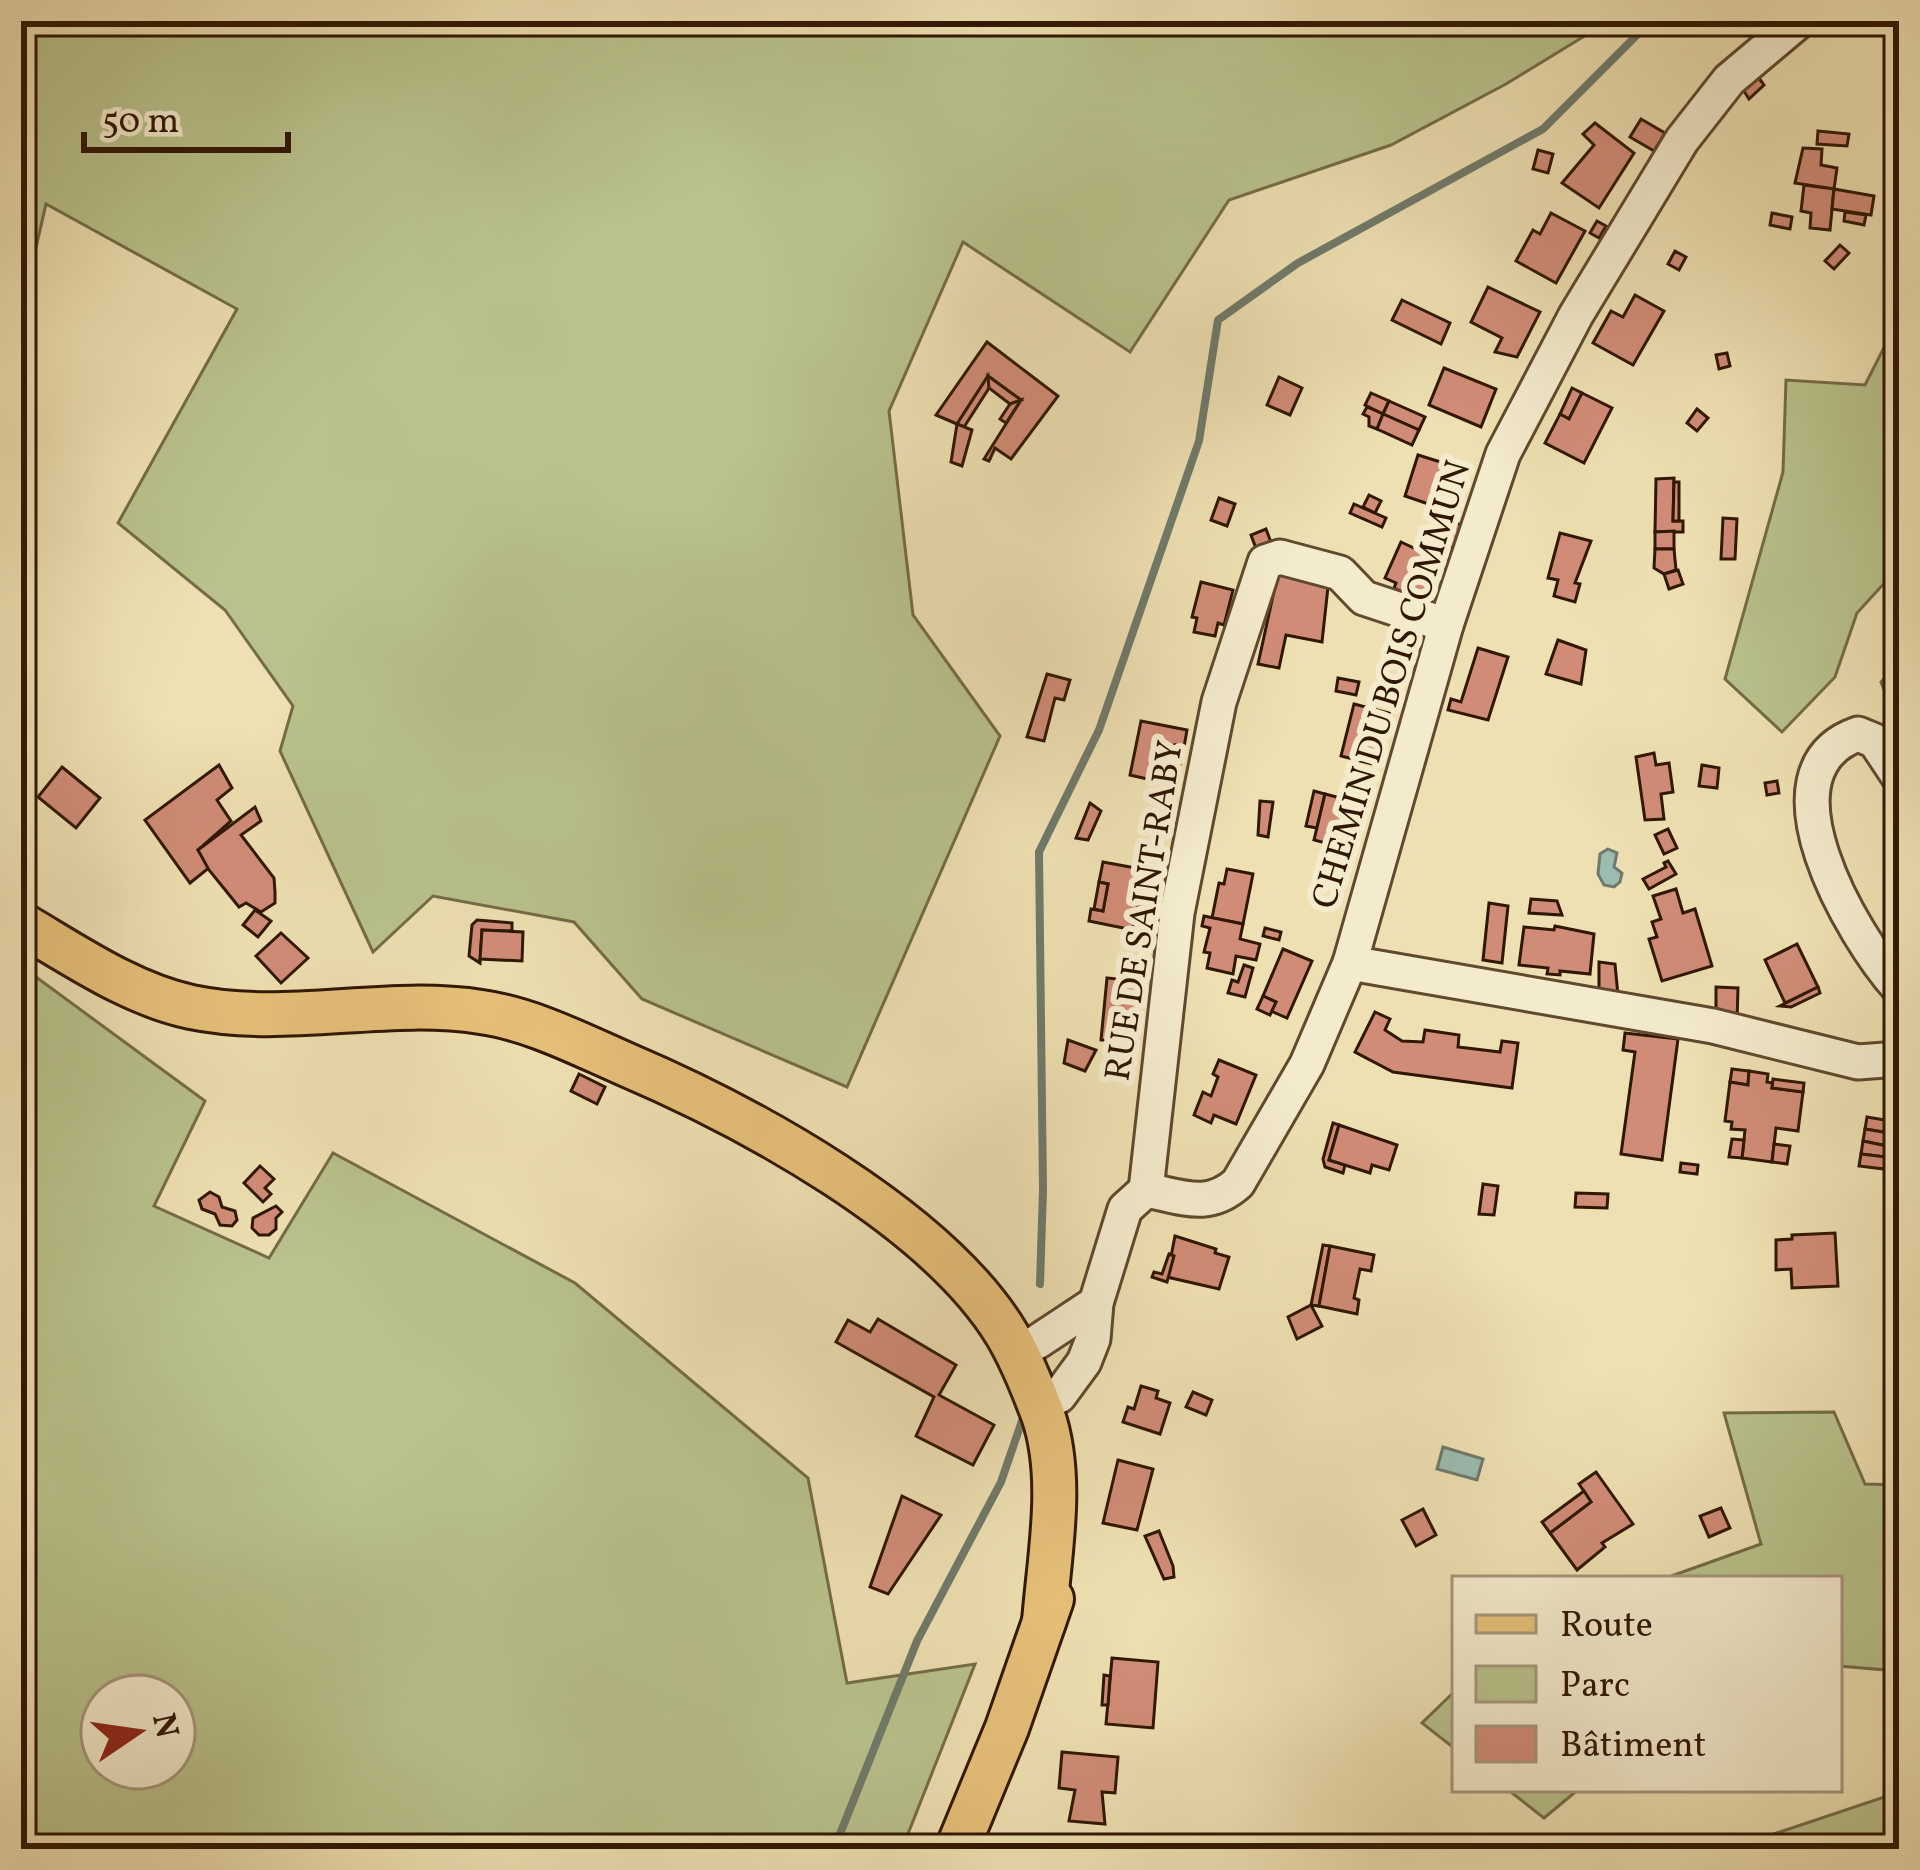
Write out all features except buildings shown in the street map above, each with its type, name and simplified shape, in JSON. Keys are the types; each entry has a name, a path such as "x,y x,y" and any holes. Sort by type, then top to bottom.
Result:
{"main road":[{"path":"21,924 116,979 188,1006 248,1014 413,1008 482,1012 544,1029 740,1117 866,1198 926,1244 1005,1331 1045,1419 1052,1467 1044,1622"},
{"path":"866,1198 901,1210 1001,1285 1037,1342 1059,1396 1071,1463 1063,1554 1044,1622 957,1849"}],"street":[{"name":"CHEMIN DU BOIS COMMUN","path":"1146,1190 1203,1201 1222,1197 1238,1183 1307,1064 1350,963 1446,625 1503,454 1576,315 1682,140 1729,80 1799,21"},
{"name":"RUE DE SAINT-RABY","path":"1146,1190 1177,913 1219,703 1265,562 1280,557 1340,573 1364,598 1446,625"},
{"path":"1899,777 1875,741 1858,734 1838,740 1822,756 1812,785 1815,821 1834,887 1867,948 1899,988"},
{"path":"1350,963 1713,1026 1858,1062 1899,1059"},
{"path":"1059,1396 1084,1362 1093,1339 1096,1303 1125,1209 1146,1190"},
{"path":"1037,1342 1096,1303"}],"green space":[{"path":"21,21 1609,21 1506,84 1391,145 1229,200 1130,352 963,242 889,411 913,615 1000,736 847,1087 642,999 574,922 433,896 373,952 280,751 293,706 225,610 118,523 237,309 46,204 21,313"},
{"path":"1899,318 1899,567 1857,613 1835,677 1782,732 1725,679 1783,472 1786,380 1865,385"},
{"path":"1899,661 1899,728 1881,682"},
{"path":"21,966 205,1101 154,1206 269,1258 333,1153 575,1283 808,1478 847,1683 975,1664 902,1849 21,1849"},
{"path":"1834,1412 1865,1484 1899,1485 1899,1671 1842,1666 1842,1576 1671,1576 1761,1544 1724,1413"},
{"path":"1452,1694 1452,1747 1422,1723"},
{"path":"1511,1792 1575,1792 1544,1818"},
{"path":"1899,1792 1899,1849 1729,1849"}],"water":[{"path":"1608,849 1617,853 1614,867 1622,873 1614,887 1604,885 1598,874 1600,854"},
{"path":"1443,1447 1483,1459 1477,1480 1437,1469"}],"waterway":[{"path":"1040,1284 1039,852 1099,730 1199,441 1218,320 1298,263 1543,129 1651,21"},
{"path":"834,1849 917,1641 1001,1482 1024,1415"}]}
